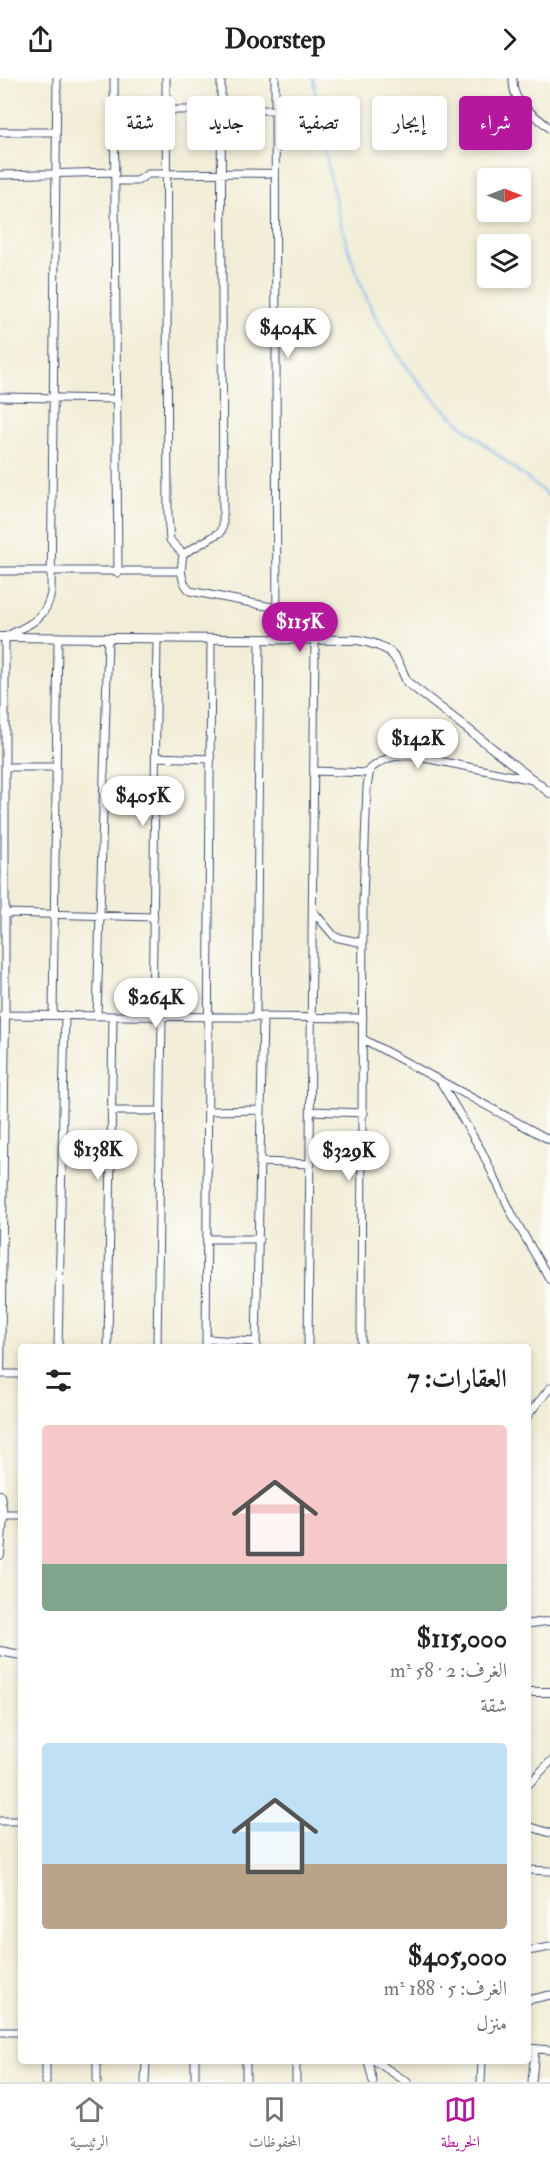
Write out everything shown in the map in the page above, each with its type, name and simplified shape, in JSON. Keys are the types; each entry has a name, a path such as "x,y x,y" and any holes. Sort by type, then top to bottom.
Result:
{"street":[{"path":"3,637 36,620 48,608 51,571 57,78"},
{"path":"114,78 115,96"},
{"path":"166,78 166,96"},
{"path":"221,78 222,96"},
{"path":"275,78 277,640"},
{"path":"513,78 513,88 520,106 549,126"},
{"path":"265,110 275,110"},
{"path":"0,132 56,132"},
{"path":"115,150 118,572"},
{"path":"167,150 170,540 183,554 181,571 183,583 190,591 277,608"},
{"path":"183,554 221,532 223,525 222,150"},
{"path":"0,175 115,172"},
{"path":"115,181 137,181 148,174 167,173 275,173"},
{"path":"0,396 117,399"},
{"path":"0,571 181,571"},
{"path":"3,637 358,640 383,645 396,655 407,682 550,794"},
{"path":"3,637 5,767 0,1374 18,1374"},
{"path":"53,1015 57,637"},
{"path":"97,1016 108,638"},
{"path":"152,1017 157,638"},
{"path":"211,639 206,1343 256,1344 261,1110 259,1016 260,639"},
{"path":"308,1344 315,640"},
{"path":"361,1344 364,1113 363,944 370,769 384,758 394,755 424,758 533,780"},
{"path":"156,757 210,759"},
{"path":"5,767 56,767"},
{"path":"314,771 369,773"},
{"path":"313,911 335,937 363,944"},
{"path":"4,913 154,917"},
{"path":"2,1015 363,1018"},
{"path":"58,1344 65,1015"},
{"path":"108,1344 113,1016"},
{"path":"157,1344 162,1017"},
{"path":"363,1039 550,1140"},
{"path":"440,1081 481,1150 514,1218 550,1280"},
{"path":"209,1111 261,1110"},
{"path":"111,1111 160,1111"},
{"path":"312,1111 364,1113"},
{"path":"260,1162 311,1164"},
{"path":"208,1239 259,1239"},
{"path":"531,1411 550,1388"},
{"path":"0,1495 3,1515 0,1555"},
{"path":"3,1515 18,1515"},
{"path":"531,1624 550,1621"},
{"path":"0,1651 18,1654"},
{"path":"531,1692 550,1692"},
{"path":"531,1782 550,1762"},
{"path":"0,1821 18,1821"},
{"path":"531,1828 550,1833"},
{"path":"531,1870 550,1871"},
{"path":"531,1950 550,1947"},
{"path":"531,1999 550,1995"},
{"path":"0,2032 18,2032"},
{"path":"532,2082 532,2048 550,2050"},
{"path":"46,2064 46,2082"},
{"path":"97,2064 97,2082"},
{"path":"145,2082 146,2064"},
{"path":"195,2064 195,2082"},
{"path":"246,2064 246,2082"},
{"path":"296,2064 296,2082"},
{"path":"369,2064 373,2082"},
{"path":"380,2064 407,2082"},
{"path":"482,2064 482,2082"}],"waterway":[{"path":"313,78 328,165 348,250 363,290 382,328 405,365 435,400 476,437 550,497"}]}
